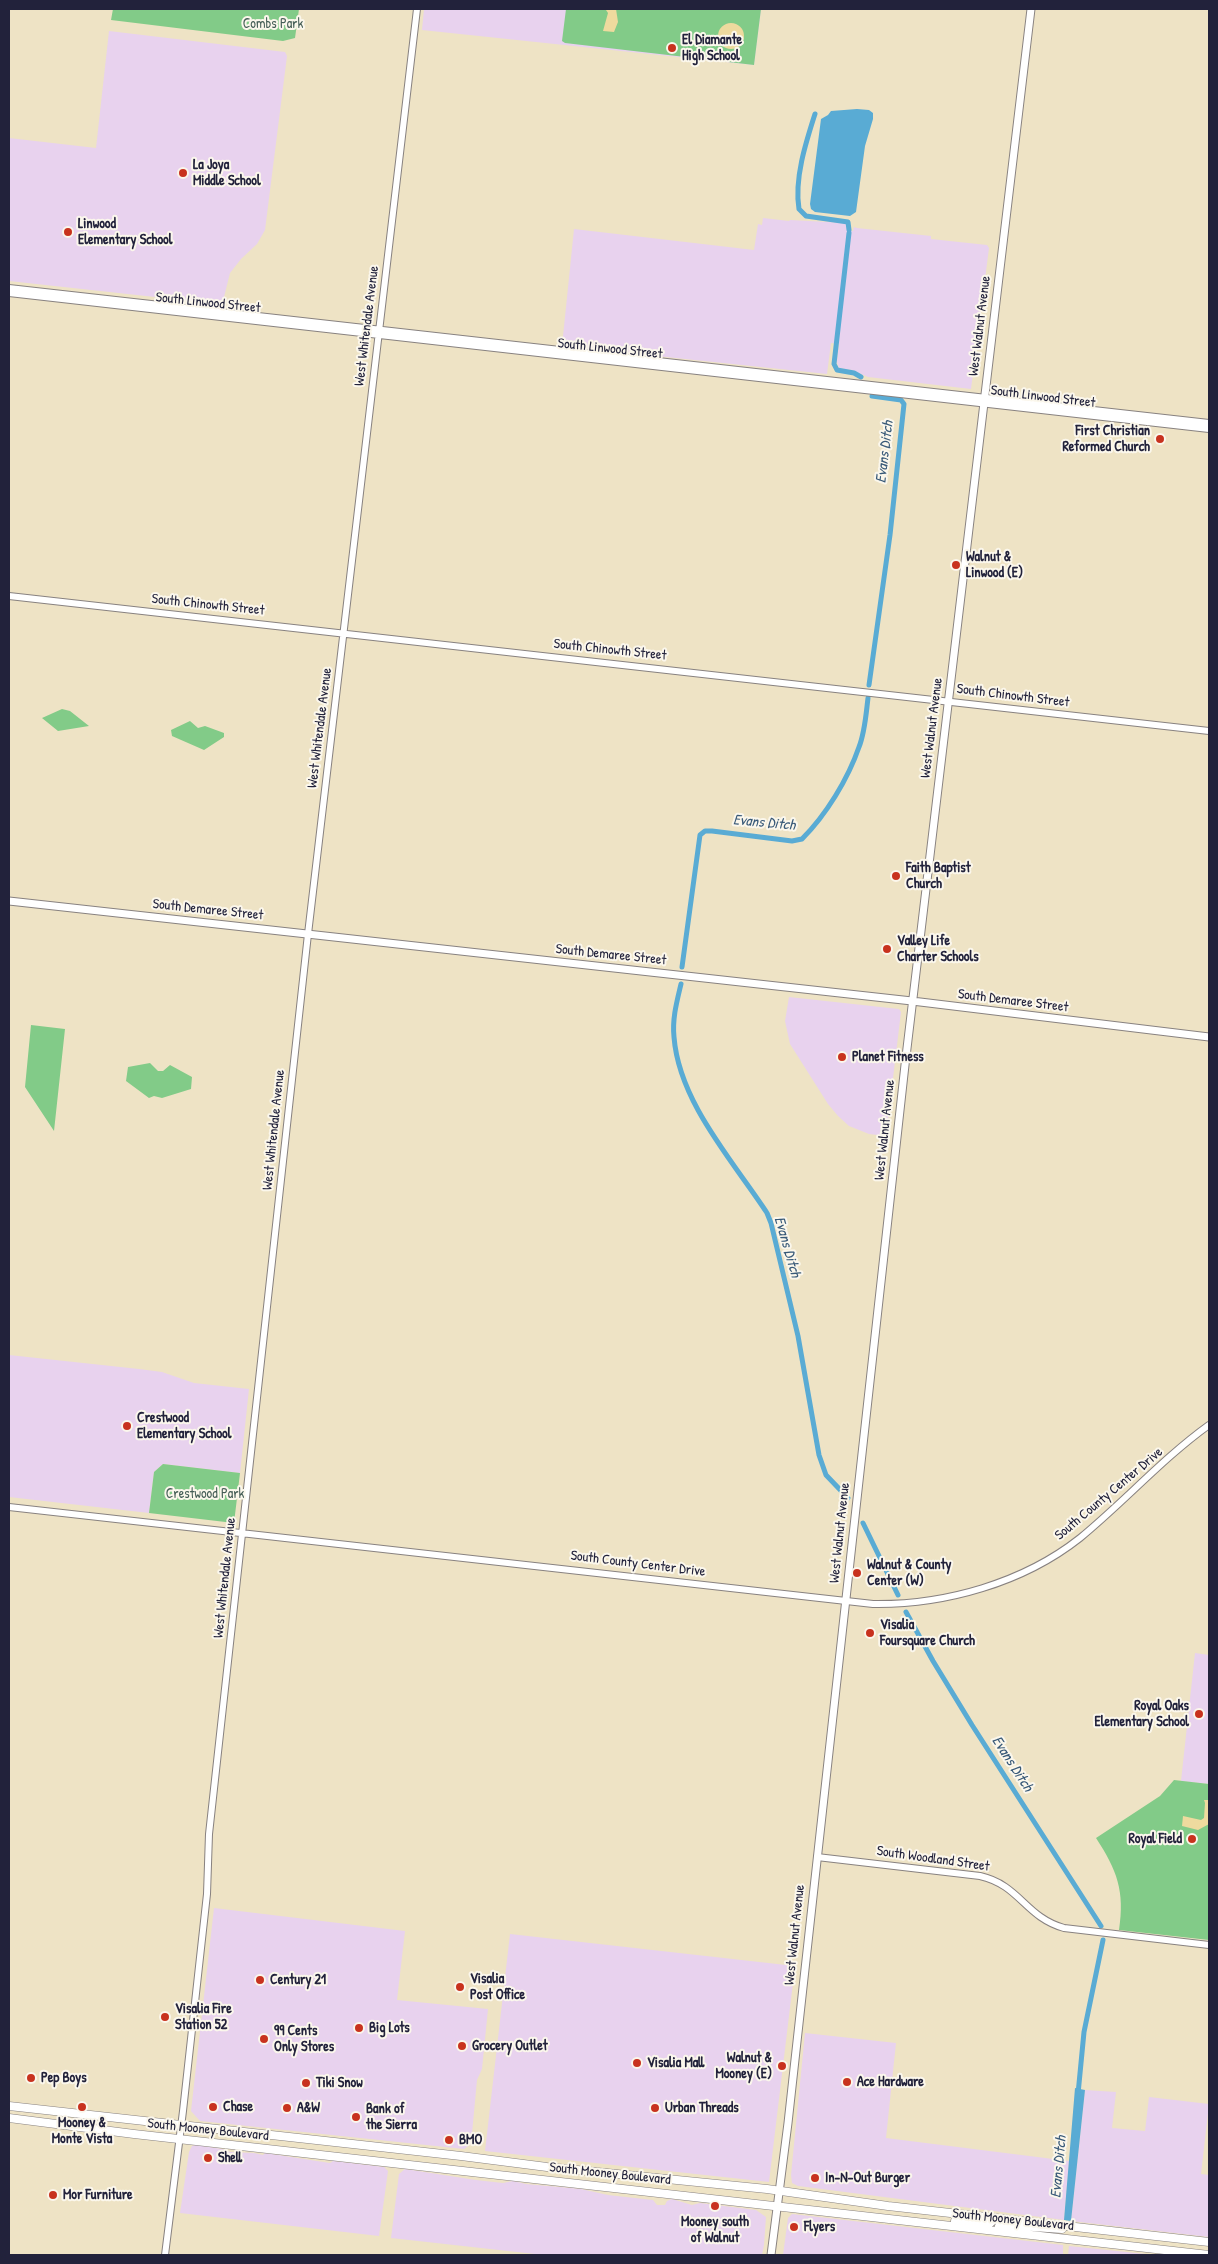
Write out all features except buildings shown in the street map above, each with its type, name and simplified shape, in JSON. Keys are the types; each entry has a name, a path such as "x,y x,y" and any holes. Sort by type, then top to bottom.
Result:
{"main road":[{"name":"West Walnut Avenue","path":"771,2255 780,2191 912,1001 1031,9"},
{"name":"South Demaree Street","path":"9,901 912,1001 1209,1037"},
{"name":"South Mooney Boulevard","path":"9,2106 780,2191 1209,2242"},
{"name":"South Mooney Boulevard","path":"9,2118 1209,2255"},
{"path":"910,2221 936,2219 989,2224 996,2218"},
{"path":"998,2231 1002,2225 1047,2230 1094,2229"}],"street":[{"name":"West Whitendale Avenue","path":"165,2255 182,2126 208,1888 209,1834 308,934 417,9"},
{"name":"South Linwood Street","path":"9,288 140,302 379,332"},
{"name":"South Linwood Street","path":"9,294 379,332 984,400 1209,423"},
{"path":"86,302 135,305 140,302"},
{"name":"South Linwood Street","path":"984,400 1209,429"},
{"name":"South Chinowth Street","path":"9,596 948,700 1209,731"},
{"name":"South County Center Drive","path":"9,1507 845,1601 897,1604 968,1593 1037,1565 1062,1551 1209,1425"},
{"name":"South Woodland Street","path":"817,1856 980,1876 1011,1889 1036,1916 1054,1925 1064,1928 1209,1945"}],"shaded area":[{"name":"El Diamante High School","path":"424,9 761,9 754,65 422,30"},
{"name":"La Joya Middle School","path":"109,31 285,52 287,56 265,230 257,244 230,273 223,301 219,304 9,281 9,138 96,148"},
{"path":"763,218 847,223 847,230 853,231 854,227 931,236 931,239 987,245 989,248 971,389 868,377 852,370 839,368 837,362 839,344 831,343 827,374 562,346 574,229 754,250 758,224 762,225"},
{"path":"789,997 899,1009 901,1012 886,1136 869,1134 849,1126 828,1104 790,1044 785,1021"},
{"name":"Crestwood Elementary School","path":"9,1355 162,1372 194,1383 249,1389 240,1473 163,1464 154,1472 149,1513 9,1497"},
{"name":"Royal Oaks Elementary School","path":"1195,1653 1209,1655 1209,1784 1181,1781"},
{"path":"214,1908 405,1931 397,2000 488,2009 482,2069 477,2080 471,2144 464,2149 200,2121 191,2111"},
{"path":"510,1934 795,1966 769,2182 485,2151"},
{"path":"805,2033 896,2043 886,2138 1069,2161 1064,2220 798,2186 792,2183 791,2175"},
{"path":"1085,2090 1116,2092 1112,2128 1145,2131 1149,2097 1209,2104 1201,2174 1209,2175 1209,2237 1071,2221"},
{"path":"196,2145 230,2152 263,2155 265,2153 330,2163 333,2161 384,2167 388,2171 379,2236 180,2213 189,2152 192,2146"},
{"path":"405,2169 476,2180 503,2183 513,2181 581,2189 608,2195 653,2200 657,2205 665,2205 667,2201 672,2199 692,2205 700,2203 756,2210 766,2217 762,2255 544,2255 391,2238 399,2174"},
{"path":"792,2214 1063,2245 1063,2255 783,2255 788,2218"},
{"path":"1069,2246 1155,2255 1068,2255"}],"green space":[{"name":"Combs Park","path":"113,9 299,9 295,38 283,41 111,20"},
{"name":"El Diamante High School","path":"566,9 761,9 754,65 565,43 562,41"},
{"path":"62,709 70,711 89,726 58,731 42,718"},
{"path":"190,721 198,728 205,726 224,733 224,737 204,750 172,736 171,730"},
{"path":"31,1025 65,1029 54,1131 25,1087"},
{"path":"150,1063 158,1071 163,1071 170,1065 192,1077 191,1089 162,1098 154,1096 149,1098 126,1081 128,1067"},
{"name":"Crestwood Park","path":"163,1464 240,1473 234,1523 149,1513 154,1472"},
{"path":"1174,1780 1209,1784 1209,1940 1119,1930 1121,1904 1118,1881 1109,1860 1096,1838 1160,1796"}],"sand":[{"path":"593,9 616,9 618,22 614,32 603,31 608,13 606,10"},
{"path":"731,23 740,27 744,36 740,45 731,49 722,45 718,36 722,27"},
{"path":"1204,1800 1209,1800 1209,1824 1198,1830 1182,1826 1183,1816 1201,1820 1204,1818"}],"water":[{"path":"869,110 873,113 873,119 865,146 856,212 850,216 815,212 811,209 810,204 821,119 831,111"},
{"path":"1075,2088 1085,2090 1071,2221 1064,2220"}],"waterway":[{"name":"Evans Ditch","path":"815,114 799,173 799,209 806,216 848,222 849,230"},
{"name":"Evans Ditch","path":"849,233 834,364 837,370 854,373 861,377"},
{"name":"Evans Ditch","path":"869,685 890,535 904,404 901,400 872,396"},
{"name":"Evans Ditch","path":"682,967 700,835 705,831 712,831 792,841 802,839 828,808 849,772 863,735 868,698"},
{"name":"Evans Ditch","path":"681,984 674,1024 678,1061 686,1085 697,1108 724,1152 767,1213 771,1223 798,1336 819,1455 826,1475 848,1498"},
{"name":"Evans Ditch","path":"863,1523 898,1595"},
{"name":"Evans Ditch","path":"906,1612 972,1725 1101,1926"},
{"name":"Evans Ditch","path":"1078,2094 1084,2032 1103,1940"}],"place":[{"name":"El Diamante High School","path":"672,48"},
{"name":"La Joya Middle School","path":"183,173"},
{"name":"Linwood Elementary School","path":"68,232"},
{"name":"First Christian Reformed Church","path":"1160,439"},
{"name":"Walnut & Linwood (E)","path":"956,565"},
{"name":"Faith Baptist Church","path":"896,876"},
{"name":"Valley Life Charter Schools","path":"887,949"},
{"name":"Planet Fitness","path":"842,1057"},
{"name":"Crestwood Elementary School","path":"127,1426"},
{"name":"Walnut & County Center (W)","path":"857,1573"},
{"name":"Visalia Foursquare Church","path":"870,1633"},
{"name":"Royal Oaks Elementary School","path":"1199,1714"},
{"name":"Royal Field","path":"1192,1839"},
{"name":"Century 21","path":"260,1980"},
{"name":"Visalia Post Office","path":"460,1987"},
{"name":"Visalia Fire Station 52","path":"165,2017"},
{"name":"Big Lots","path":"359,2028"},
{"name":"99 Cents Only Stores","path":"264,2039"},
{"name":"Grocery Outlet","path":"462,2046"},
{"name":"Visalia Mall","path":"637,2063"},
{"name":"Walnut & Mooney (E)","path":"782,2066"},
{"name":"Pep Boys","path":"31,2078"},
{"name":"Ace Hardware","path":"847,2082"},
{"name":"Tiki Snow","path":"306,2083"},
{"name":"Mooney & Monte Vista","path":"82,2107"},
{"name":"Chase","path":"213,2107"},
{"name":"A&W","path":"287,2108"},
{"name":"Urban Threads","path":"655,2108"},
{"name":"Bank of the Sierra","path":"356,2117"},
{"name":"BMO","path":"449,2140"},
{"name":"Shell","path":"208,2158"},
{"name":"In-N-Out Burger","path":"815,2178"},
{"name":"Mor Furniture","path":"53,2195"},
{"name":"Mooney south of Walnut","path":"715,2206"},
{"name":"Flyers","path":"794,2227"}]}
